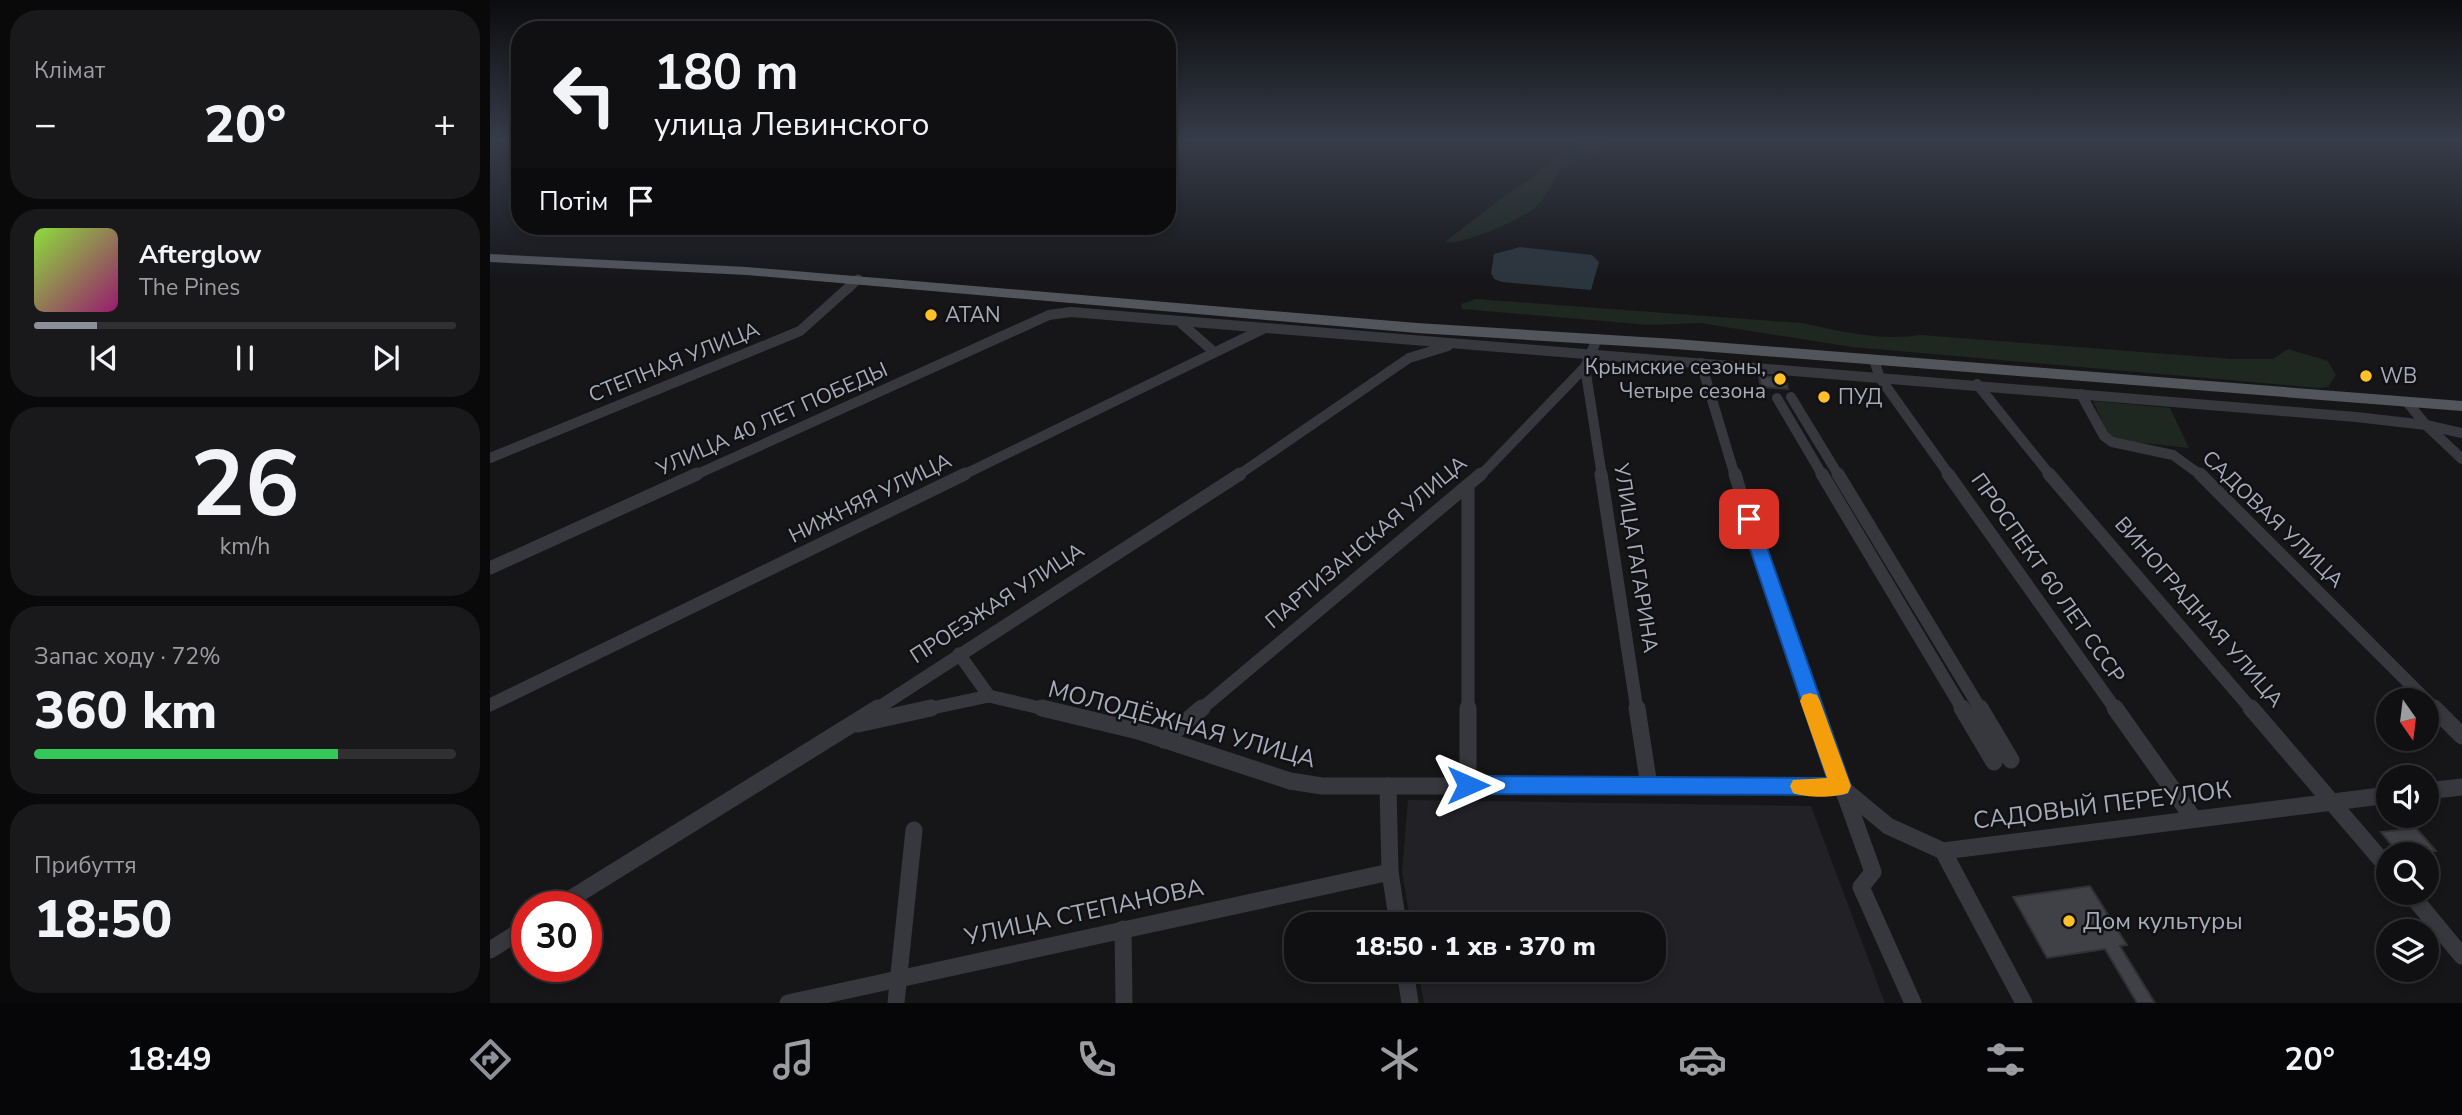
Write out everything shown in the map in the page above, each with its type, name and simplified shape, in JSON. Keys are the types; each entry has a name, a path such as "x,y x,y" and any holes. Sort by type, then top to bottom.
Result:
{"main road":[{"path":"490,258 653,264 858,279 1417,328 1597,339 2462,406"}],"street":[{"name":"СТЕПНАЯ УЛИЦА","path":"490,458 800,331 821,316 858,279"},
{"path":"1071,313 1082,298"},
{"name":"УЛИЦА 40 ЛЕТ ПОБЕДЫ","path":"490,568 1049,315 1071,313 1459,343 1587,360 1701,363 1977,384 2426,425 2462,433"},
{"path":"1178,323 1200,337 1214,352"},
{"name":"НИЖНЯЯ УЛИЦА","path":"490,705 1267,327"},
{"path":"1587,360 1597,339"},
{"name":"ПРОЕЗЖАЯ УЛИЦА","path":"583,891 851,726 1246,470 1409,358 1459,343"},
{"name":"ПАРТИЗАНСКАЯ УЛИЦА","path":"1164,740 1468,488 1587,360"},
{"name":"УЛИЦА ГАГАРИНА","path":"1587,360 1649,786"},
{"name":"ПРОСПЕКТ 60 ЛЕТ СССР","path":"1874,360 1880,378 2193,818"},
{"path":"1701,363 1764,572 1873,872 1861,887 1913,1003"},
{"name":"ВИНОГРАДНАЯ УЛИЦА","path":"1977,384 2044,468 2376,854"},
{"name":"САДОВАЯ УЛИЦА","path":"2081,394 2104,436 2112,442 2173,455 2198,472 2415,688"},
{"path":"1784,397 1835,496 1994,762"},
{"path":"2407,402 2426,425 2462,458"},
{"path":"1797,420 1850,495 2011,760"},
{"path":"1468,488 1468,785"},
{"path":"1835,496 1850,495"},
{"path":"959,654 989,696"},
{"name":"МОЛОДЁЖНАЯ УЛИЦА","path":"851,726 989,696 1164,740 1290,781 1322,786 1840,786"},
{"name":"САДОВАЯ УЛИЦА","path":"2440,713 2462,736"},
{"path":"1388,786 1390,872 1396,912"},
{"path":"1840,786 1888,826 1943,851 2024,1003"},
{"path":"2439,790 2462,787"},
{"name":"САДОВЫЙ ПЕРЕУЛОК","path":"1943,851 2376,796"},
{"path":"896,1003 914,830"},
{"name":"УЛИЦА СТЕПАНОВА","path":"788,1003 1390,872"},
{"path":"2420,905 2462,956"},
{"path":"1122,929 1124,1003"},
{"path":"490,950 511,937"},
{"path":"1407,982 1410,1003"}],"shaded area":[{"path":"1520,186 1551,186 1532,210 1503,226 1463,241 1445,242"},
{"path":"1520,247 1592,255 1599,262 1591,290 1494,279 1491,273 1494,254"},
{"path":"1476,299 1802,323 1876,336 1921,335 2232,359 2273,359 2288,349 2328,361 2336,375 2328,387 2318,388 1852,347 1700,323 1650,325 1462,309 1461,304"},
{"path":"2093,401 2170,408 2189,448 2115,440 2107,433"},
{"path":"1408,800 1811,806 1885,1003 1424,1003 1420,982 1666,982 1666,912 1409,912 1402,872"}],"building":[{"name":"Крымские сезоны, Четыре сезона","path":"1759,376 1786,378 1788,389 1761,387"},
{"path":"2416,828 2428,842 2389,842 2381,832"},
{"name":"Дом культуры","path":"2090,886 2127,945 2120,946 2155,1003 2137,1003 2105,949 2047,958 2013,897"}],"slow traffic":[{"path":"1800,786 1840,786 1810,701"}],"place":[{"name":"ATAN","path":"931,315"},
{"name":"WB","path":"2366,376"},
{"name":"Крымские сезоны, Четыре сезона","path":"1780,379"},
{"name":"ПУД","path":"1824,397"},
{"name":"Дом культуры","path":"2069,921"}],"route":[{"path":"1468,785 1840,786 1764,572 1749,519"}]}
